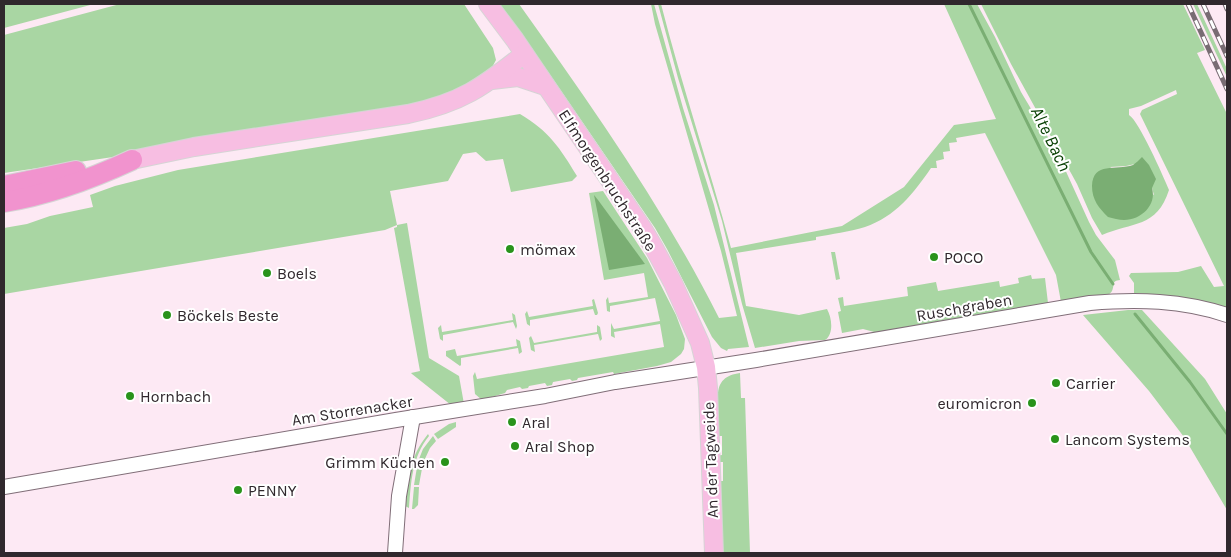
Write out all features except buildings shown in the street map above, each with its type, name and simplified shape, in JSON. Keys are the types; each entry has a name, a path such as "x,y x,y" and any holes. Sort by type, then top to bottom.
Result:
{"highway":[{"path":"11,184 132,160"},
{"path":"4,202 47,192 94,177 132,160"}],"main road":[{"name":"Elfmorgenbruchstraße","path":"488,4 641,226 673,283 695,330 706,367"},
{"path":"132,160 194,146 408,114 430,109 458,100 491,80 524,54"},
{"path":"491,80 518,77 545,86"},
{"name":"An der Tagweide","path":"706,367 714,553"}],"street":[{"name":"Ruschgraben","path":"706,367 1099,302 1126,300 1161,301 1198,307 1227,315"},
{"name":"Am Storrenacker","path":"4,487 706,367"},
{"path":"395,553 399,496 413,417"}],"shaded area":[{"path":"4,4 94,4 4,28"},
{"path":"120,4 464,4 493,48 496,60 489,73 463,89 417,106 339,118 300,121 120,156 4,173 4,35"},
{"path":"497,4 519,4 599,118 650,196 719,318 737,316 721,251 655,24 651,4 654,4 683,108 714,205 749,347 728,349 727,351 721,348 712,337 655,228 546,69"},
{"path":"658,4 661,4 731,248 842,226 904,187 954,125 996,119 944,4 977,4 1021,92 1058,154 1096,235 1115,260 1120,280 1114,282 1112,291 1107,296 1061,302 1056,275 985,133 956,138 957,142 949,143 950,151 943,152 944,159 936,161 937,168 931,168 918,186 895,211 876,223 853,230 816,237 816,240 736,253 746,306 799,315 827,309 830,317 831,330 825,340 799,341 755,348 742,304 722,221 678,78"},
{"path":"981,4 1183,4 1205,50 1197,53 1227,114 1227,310 1172,296 1134,293 1134,283 1129,276 1131,273 1178,272 1201,266 1214,287 1224,286 1140,114 1142,110 1177,94 1176,90 1141,106 1129,109 1129,115 1139,127 1169,190 1164,202 1150,218 1102,235 1077,184 1011,64","holes":["1135,164 1152,188 1154,195 1110,167"]},
{"path":"1193,4 1197,4 1227,69 1227,77"},
{"path":"520,114 539,127 553,141 577,176 572,181 511,192 503,159 486,161 476,152 463,154 448,181 390,191 397,225 385,230 4,294 4,228 93,207 90,195 115,186 178,170"},
{"path":"1142,157 1149,165 1156,179 1152,188 1153,194 1150,206 1142,214 1130,219 1122,220 1108,217 1095,200 1092,191 1093,178 1101,170 1133,165"},
{"path":"603,191 647,258 676,315 685,339 684,349 671,362 657,366 578,378 572,381 570,379 553,382 552,385 547,386 545,383 522,389 520,387 482,400 475,394 473,376 475,372 477,379 664,347 660,324 614,332 615,338 611,336 611,323 614,329 660,321 655,298 610,306 610,312 607,311 606,300 608,297 609,303 648,297 644,273 604,280 589,193"},
{"path":"594,195 598,200 645,264 609,270"},
{"path":"407,223 429,358 459,376 464,404 451,405 411,373 420,371 394,228 397,225"},
{"path":"831,252 835,252 840,279 836,280"},
{"path":"1031,275 1032,279 1045,278 1048,303 878,333 863,329 842,333 838,312 841,311 838,298 843,297 844,306 908,296 907,287 936,282 938,291 999,281 1000,287 1019,283 1018,278"},
{"path":"594,299 597,315 595,315 593,309 530,320 530,326 527,324 525,314 527,311 529,317 593,306 592,300"},
{"path":"1142,310 1205,379 1227,414 1227,510 1184,437 1149,391 1083,315"},
{"path":"512,313 515,315 516,329 513,322 443,335 443,341 440,339 438,328 441,325 442,332 513,320"},
{"path":"597,325 600,327 602,339 600,341 598,334 534,345 535,352 531,350 529,338 531,336 534,343 597,332"},
{"path":"516,339 520,341 522,352 519,354 518,348 461,358 460,366 446,356 446,351 455,349 457,356 517,346"},
{"path":"740,373 741,398 745,398 750,553 719,553 716,481 723,481 723,462 716,462 715,456 722,455 722,436 717,436 716,397 718,396 719,386 727,377"},
{"path":"456,422 456,427 438,439 434,434 449,424"},
{"path":"428,434 429,436 419,452 413,470 409,508 405,506 410,468 417,451"},
{"path":"433,436 436,441 430,448 424,461 419,459 423,449"},
{"path":"418,461 423,463 419,485 414,485"},
{"path":"414,487 419,487 418,505 412,509"}],"waterway":[{"name":"Alte Bach","path":"969,4 1091,252 1113,284"},
{"name":"Alte Bach","path":"1135,314 1190,382 1227,434"}],"railway":[{"path":"1188,4 1227,89"},
{"path":"1203,4 1227,56"},
{"path":"1225,4 1227,9"}],"place":[{"name":"mömax","path":"510,249"},
{"name":"POCO","path":"934,257"},
{"name":"Boels","path":"267,273"},
{"name":"Böckels Beste","path":"167,315"},
{"name":"Carrier","path":"1056,383"},
{"name":"Hornbach","path":"130,396"},
{"name":"euromicron","path":"1032,403"},
{"name":"Aral","path":"512,422"},
{"name":"Lancom Systems","path":"1055,439"},
{"name":"Aral Shop","path":"515,446"},
{"name":"Grimm Küchen","path":"445,462"},
{"name":"PENNY","path":"238,490"}]}
